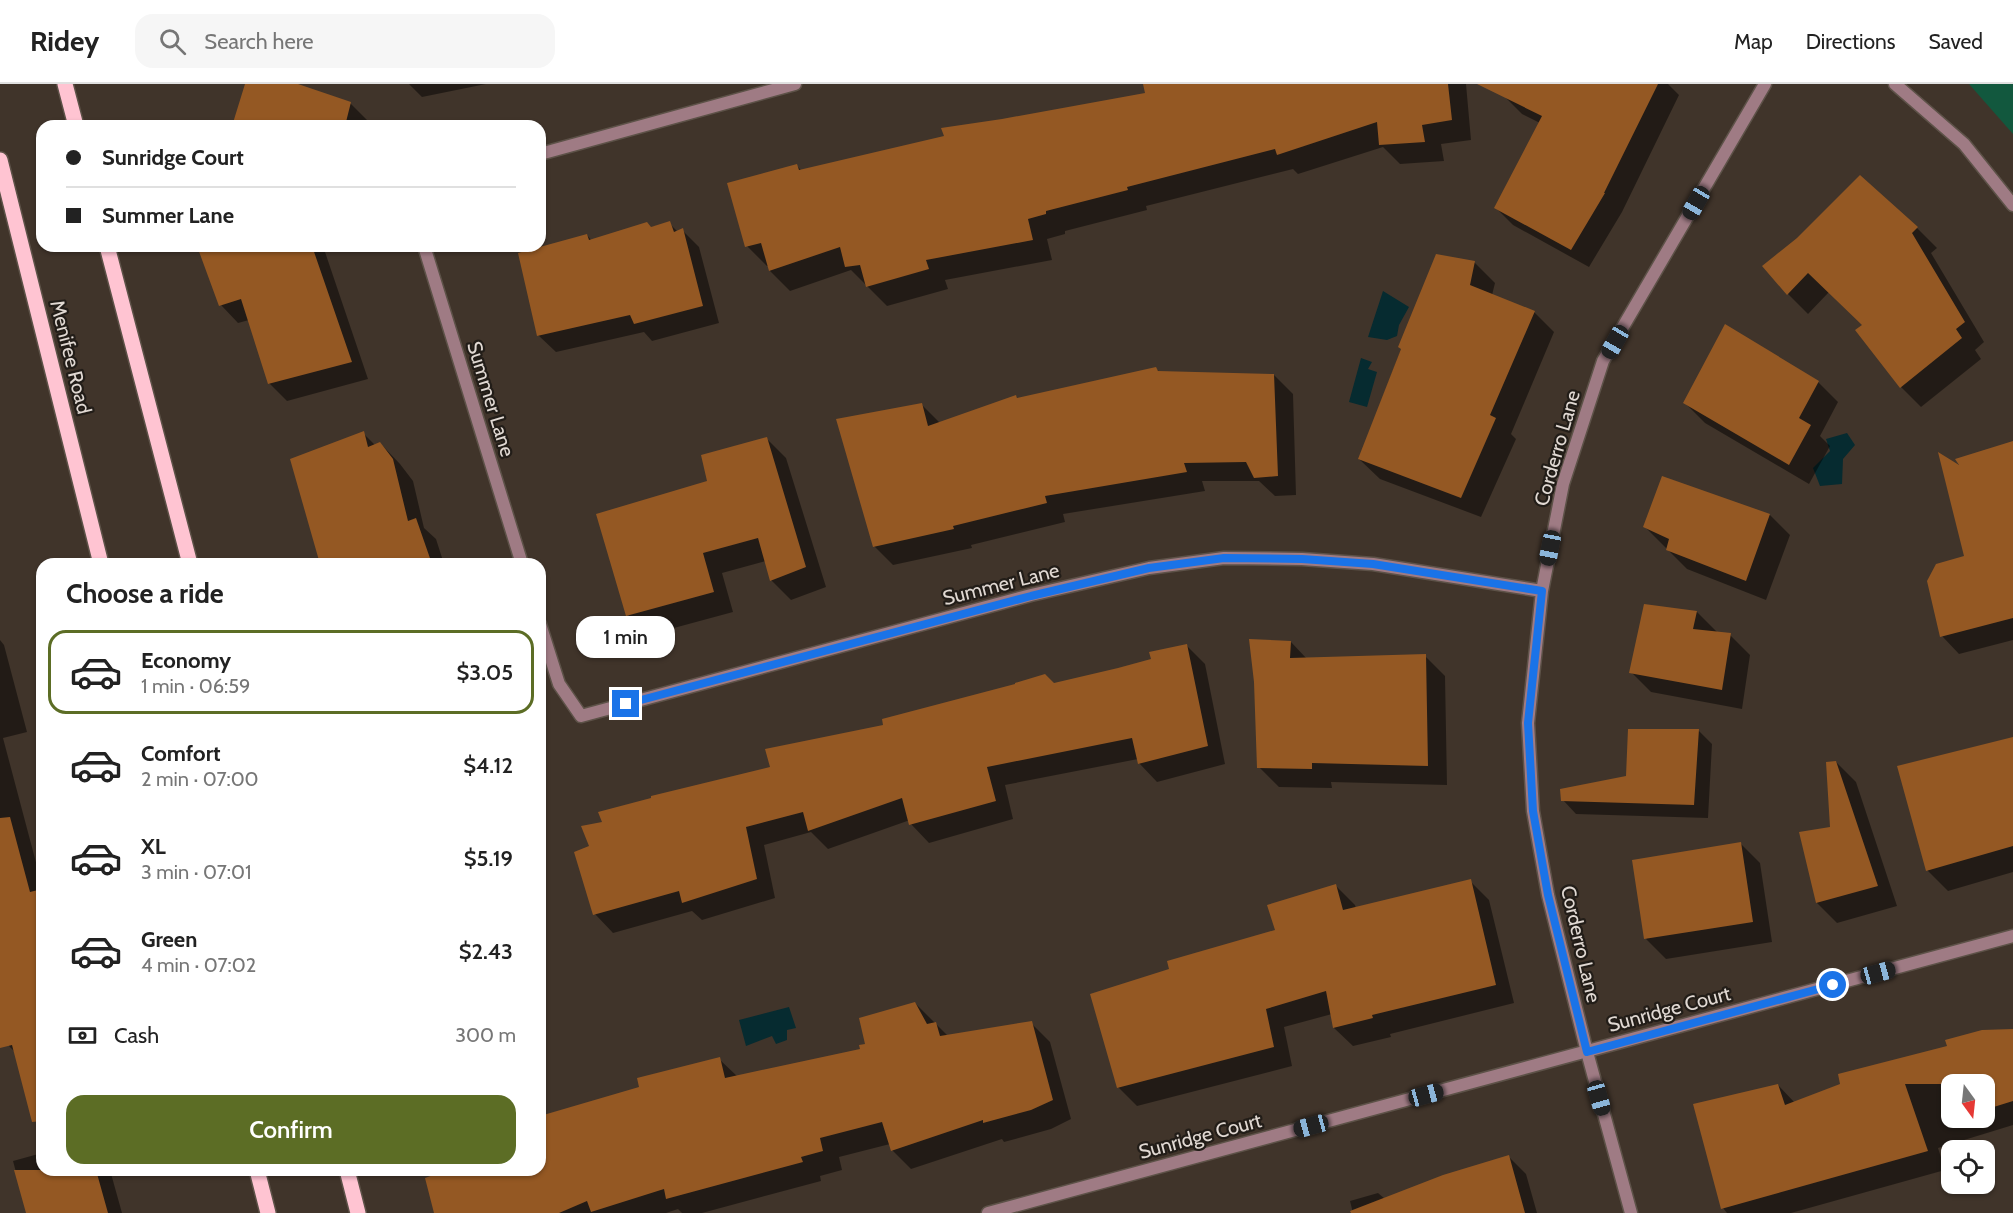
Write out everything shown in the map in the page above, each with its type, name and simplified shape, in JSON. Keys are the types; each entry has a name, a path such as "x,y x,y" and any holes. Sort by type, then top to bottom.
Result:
{"main road":[{"path":"65,84 74,120"},
{"name":"Menifee Road","path":"0,160 100,558"},
{"path":"109,252 188,558"},
{"path":"258,1176 268,1213"},
{"path":"349,1176 358,1213"}],"street":[{"path":"546,152 795,84"},
{"name":"Corderro Lane","path":"1631,1213 1587,1052 1548,895 1533,811 1528,723 1542,591 1563,484 1603,362 1765,84"},
{"path":"1895,84 1964,144 2013,205"},
{"name":"Summer Lane","path":"426,252 520,558"},
{"name":"Summer Lane","path":"546,643 559,684 581,716 1031,596 1149,568 1224,558 1302,559 1373,564 1542,591"},
{"name":"Sunridge Court","path":"988,1213 2013,936"}],"green space":[{"path":"1969,84 2013,84 2013,134"}],"water":[{"path":"1383,291 1409,307 1399,325 1397,336 1387,340 1368,337"},
{"path":"1361,358 1372,362 1368,369 1377,372 1367,407 1349,402"},
{"path":"1847,433 1855,445 1843,459 1842,484 1820,486 1813,468 1830,451 1826,439"},
{"path":"789,1007 796,1028 787,1030 787,1040 776,1044 772,1036 746,1046 739,1020"}],"building":[{"path":"245,84 298,84 351,102 346,120 234,120"},
{"path":"1143,84 1448,84 1452,120 1422,125 1425,142 1379,145 1377,122 1277,155 1275,149 1127,187 1128,190 1046,211 1046,214 1028,219 1033,240 926,260 929,269 866,287 860,265 845,267 840,247 769,271 761,243 745,247 727,183 797,164 799,170 944,136 941,128 1145,93"},
{"path":"1477,84 1658,84 1605,193 1571,250 1494,208 1542,116"},
{"path":"1860,175 1918,227 1912,233 1965,322 1956,329 1962,338 1900,388 1855,330 1862,325 1808,273 1787,295 1762,266 1797,238"},
{"path":"670,221 674,232 683,228 703,306 634,324 630,315 537,336 518,253 546,252 546,245 587,234 589,240 647,222 651,227"},
{"path":"199,252 314,252 352,362 268,384 241,299 219,306"},
{"path":"1436,254 1475,261 1470,285 1535,311 1490,415 1496,418 1461,498 1358,459 1401,349 1398,347"},
{"path":"1725,324 1819,381 1799,418 1811,425 1789,465 1683,403"},
{"path":"1156,367 1158,371 1274,374 1278,476 1254,478 1246,462 1184,463 1187,472 1045,496 1047,503 953,526 954,529 873,547 836,419 922,403 928,426 1016,395 1017,398"},
{"path":"364,431 368,447 380,442 393,459 408,521 416,518 430,558 318,558 290,459"},
{"path":"767,437 806,567 770,581 758,538 703,553 714,592 626,616 596,514 707,481 701,455"},
{"path":"2013,441 2013,618 1940,637 1927,581 1936,564 1964,556 1938,452 1959,465 1955,459"},
{"path":"1662,476 1770,514 1746,581 1666,550 1669,539 1643,527"},
{"path":"1644,604 1697,611 1693,629 1731,633 1722,690 1629,673"},
{"path":"1249,639 1291,641 1290,658 1426,654 1428,766 1312,763 1312,769 1257,768 1254,682"},
{"path":"1187,644 1208,746 1138,764 1132,738 987,767 996,801 909,825 902,798 808,831 803,812 746,827 757,879 682,903 679,891 593,915 574,852 589,846 581,826 602,822 598,812 651,798 651,796 770,767 765,749 883,725 882,719 1045,674 1054,683 1118,668 1151,659 1149,652"},
{"path":"1628,729 1699,729 1694,805 1561,801 1560,789 1626,776"},
{"path":"2013,737 2013,846 1926,871 1897,766"},
{"path":"1836,761 1878,886 1816,903 1799,832 1830,827 1826,762"},
{"path":"10,817 30,892 36,890 36,1122 32,1122 12,1045 0,1048 0,818"},
{"path":"1741,842 1753,922 1644,939 1632,860"},
{"path":"1471,879 1496,985 1372,1015 1373,1018 1333,1028 1326,991 1266,1009 1274,1047 1117,1088 1090,994 1169,969 1167,961 1275,930 1267,905 1336,884 1343,910"},
{"path":"915,1002 927,1024 936,1022 940,1036 1032,1021 1053,1100 1031,1110 983,1123 983,1120 891,1151 882,1122 820,1138 823,1151 801,1157 803,1162 666,1199 664,1189 591,1212 587,1201 559,1213 434,1213 425,1178 430,1176 546,1176 546,1114 639,1087 637,1078 720,1057 725,1078 860,1049 859,1045 865,1044 859,1018"},
{"path":"2013,1029 2013,1101 1995,1107 1995,1074 1941,1074 1941,1084 1905,1084 1928,1151 1721,1209 1693,1104 1778,1084 1785,1105 1840,1084 1838,1074 1947,1046 1945,1040 1982,1030"},
{"path":"1509,1155 1525,1213 1351,1213 1350,1211 1443,1175"},
{"path":"14,1170 36,1170 36,1176 98,1176 108,1213 26,1213"}],"route":[{"path":"626,704 1031,596 1149,568 1224,558 1302,559 1373,564 1542,591 1528,723 1533,811 1548,895 1587,1052 1833,985"}]}
